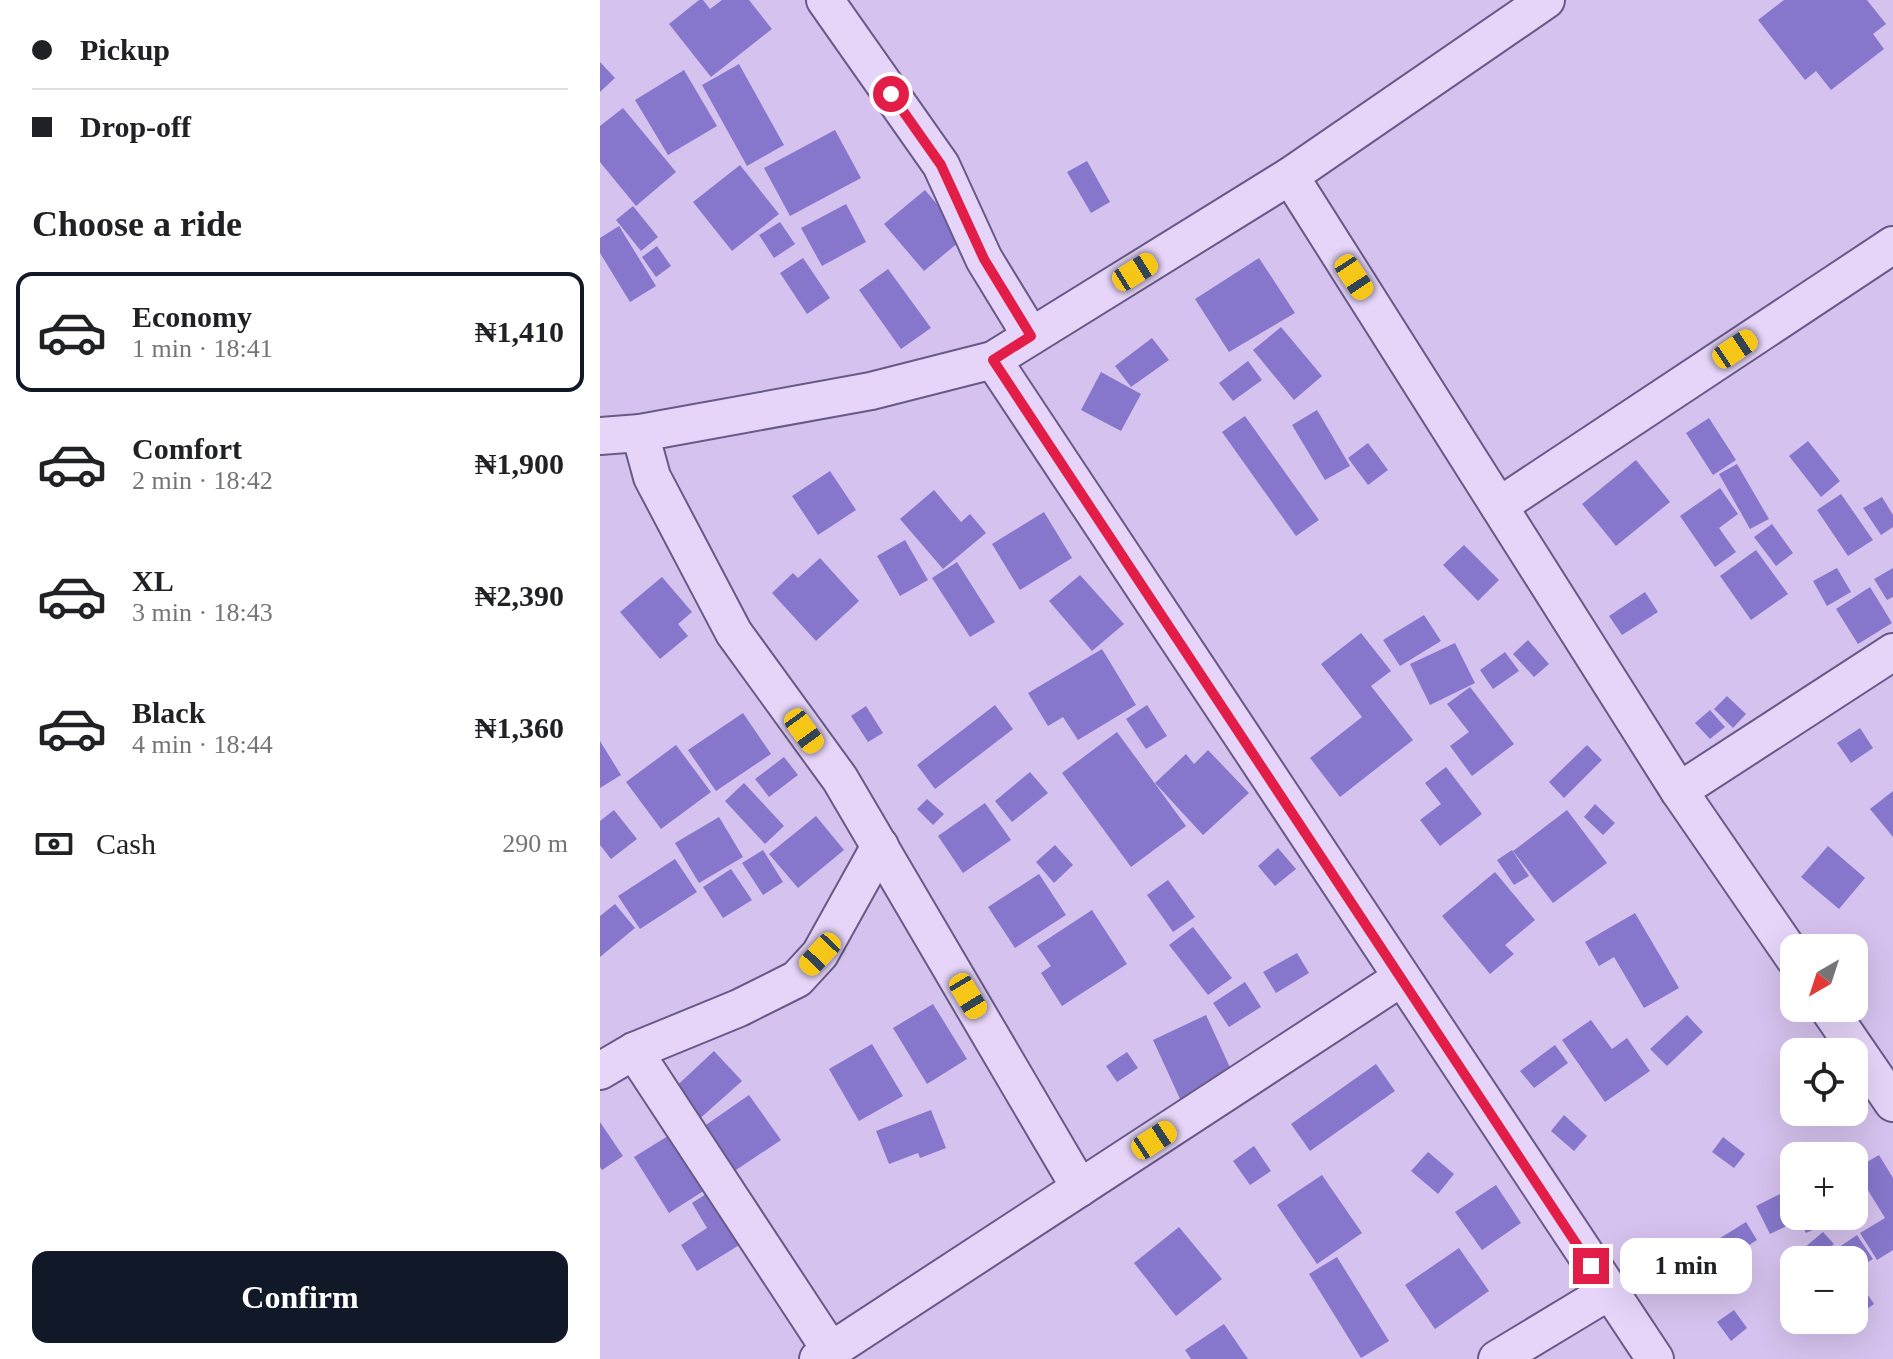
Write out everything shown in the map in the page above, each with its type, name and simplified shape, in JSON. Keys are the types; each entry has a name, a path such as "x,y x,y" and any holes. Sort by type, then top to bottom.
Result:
{"street":[{"path":"825,0 941,165 984,259 1031,336"},
{"path":"600,436 640,433 871,391 993,360 1290,176 1546,0"},
{"path":"1290,176 1679,791 1780,938"},
{"path":"1499,506 1893,245"},
{"path":"993,360 1655,1359"},
{"path":"640,433 652,477 734,633 840,779 1080,1188"},
{"path":"1679,791 1893,652"},
{"path":"600,1071 634,1051 739,1008 797,979 820,954 880,846"},
{"path":"634,1051 824,1355 1401,978"},
{"path":"1841,1022 1883,1068 1893,1103"},
{"path":"1497,1359 1608,1292"}],"building":[{"path":"703,0 710,9 722,0 749,0 772,29 711,77 669,24"},
{"path":"1784,0 1867,0 1886,24 1873,34 1884,49 1831,90 1816,71 1805,80 1758,20"},
{"path":"600,62 615,78 600,92"},
{"path":"739,64 784,145 747,166 702,85"},
{"path":"684,70 717,126 668,155 635,100"},
{"path":"623,108 676,172 636,206 600,162 600,126"},
{"path":"835,130 861,178 790,216 764,168"},
{"path":"1087,161 1110,202 1091,213 1067,172"},
{"path":"740,165 779,214 732,251 693,202"},
{"path":"925,190 965,237 924,271 884,224"},
{"path":"846,204 866,242 822,266 801,228"},
{"path":"633,206 658,237 641,251 616,220"},
{"path":"780,222 795,244 774,258 759,235"},
{"path":"619,226 656,286 630,302 600,253 600,238"},
{"path":"657,246 671,266 656,277 642,257"},
{"path":"803,258 830,298 807,314 780,273"},
{"path":"1259,258 1295,313 1229,352 1195,299"},
{"path":"888,269 931,328 901,349 859,290"},
{"path":"1281,327 1322,376 1294,400 1253,350"},
{"path":"1152,338 1169,360 1131,387 1115,366"},
{"path":"1248,361 1262,380 1233,401 1219,383"},
{"path":"1101,372 1141,394 1121,431 1081,410"},
{"path":"1317,410 1350,466 1325,480 1292,425"},
{"path":"1245,416 1319,520 1296,536 1222,432"},
{"path":"1709,418 1736,460 1713,475 1686,433"},
{"path":"1808,441 1840,481 1821,497 1789,456"},
{"path":"1368,443 1388,470 1368,485 1348,458"},
{"path":"1636,460 1670,502 1616,546 1582,504"},
{"path":"1737,464 1769,519 1750,529 1719,474"},
{"path":"830,471 856,510 818,535 792,496"},
{"path":"1720,488 1738,514 1719,528 1736,552 1715,567 1680,516"},
{"path":"934,490 961,522 970,514 986,533 943,569 900,519"},
{"path":"1841,494 1873,540 1848,556 1817,510"},
{"path":"1882,497 1893,515 1893,527 1881,535 1863,508"},
{"path":"1044,512 1072,558 1020,590 992,544"},
{"path":"1772,524 1793,553 1776,566 1754,537"},
{"path":"905,540 928,580 900,596 877,556"},
{"path":"1464,545 1499,580 1478,601 1443,565"},
{"path":"1756,550 1788,594 1751,620 1720,576"},
{"path":"820,558 859,601 816,641 772,593 793,573 798,578"},
{"path":"957,562 995,622 970,637 932,578"},
{"path":"1837,568 1851,592 1827,606 1813,581"},
{"path":"1893,568 1893,597 1887,600 1874,579"},
{"path":"1080,575 1124,624 1092,651 1049,601"},
{"path":"662,577 692,612 678,624 688,636 660,659 620,612"},
{"path":"1870,587 1892,623 1858,644 1836,609"},
{"path":"1645,592 1658,612 1622,635 1609,616"},
{"path":"1424,615 1441,641 1400,666 1383,640"},
{"path":"1361,633 1391,671 1371,686 1413,740 1340,797 1310,758 1362,717 1321,664"},
{"path":"1528,640 1549,664 1534,677 1513,654"},
{"path":"1455,643 1475,683 1430,705 1410,664"},
{"path":"1102,649 1136,705 1078,740 1063,717 1048,726 1028,693"},
{"path":"1505,652 1519,671 1493,689 1480,670"},
{"path":"1470,687 1514,744 1472,776 1450,746 1469,732 1447,704"},
{"path":"1727,696 1746,714 1733,728 1714,709"},
{"path":"995,705 1013,729 935,789 917,765"},
{"path":"1147,705 1167,736 1146,749 1126,719"},
{"path":"866,706 883,733 868,742 851,716"},
{"path":"1710,710 1725,727 1710,739 1695,723"},
{"path":"743,713 771,754 716,791 688,750"},
{"path":"1860,728 1873,748 1851,763 1837,743"},
{"path":"1117,732 1186,826 1131,867 1062,773"},
{"path":"600,741 621,775 600,788"},
{"path":"676,745 711,792 661,829 626,782"},
{"path":"1587,745 1602,760 1564,798 1549,782"},
{"path":"1208,750 1249,793 1203,835 1155,783 1186,754 1194,764"},
{"path":"784,757 798,775 769,797 755,779"},
{"path":"1446,767 1482,814 1440,846 1420,820 1441,804 1425,783"},
{"path":"1030,772 1048,793 1012,822 995,801"},
{"path":"744,783 784,826 765,844 725,801"},
{"path":"1893,791 1893,837 1870,809"},
{"path":"927,799 944,814 933,825 917,809"},
{"path":"985,803 1011,840 963,873 938,836"},
{"path":"1595,804 1615,823 1603,835 1584,817"},
{"path":"614,810 637,839 611,859 600,845 600,821"},
{"path":"1567,810 1607,863 1553,903 1513,851"},
{"path":"816,816 844,850 798,888 769,854"},
{"path":"719,817 743,857 699,883 675,843"},
{"path":"1055,845 1073,865 1054,883 1036,862"},
{"path":"1828,846 1865,878 1839,909 1801,877"},
{"path":"1278,848 1296,869 1275,886 1258,866"},
{"path":"763,850 783,882 763,895 742,863"},
{"path":"1512,850 1529,876 1514,885 1497,860"},
{"path":"675,859 697,892 640,929 618,896"},
{"path":"731,869 752,900 723,918 703,887"},
{"path":"1495,872 1535,920 1505,945 1514,954 1490,974 1442,916"},
{"path":"1039,874 1066,915 1015,948 988,907"},
{"path":"1168,880 1195,917 1173,932 1147,895"},
{"path":"615,904 635,928 600,957 600,916"},
{"path":"1092,910 1127,964 1062,1006 1041,973 1051,966 1037,946"},
{"path":"1635,913 1679,988 1644,1008 1614,957 1599,966 1585,942"},
{"path":"1193,927 1232,978 1208,995 1169,945"},
{"path":"1297,953 1309,973 1276,993 1263,972"},
{"path":"1245,982 1261,1007 1229,1027 1213,1003"},
{"path":"933,1004 967,1059 927,1084 893,1028"},
{"path":"1206,1015 1234,1076 1181,1101 1153,1040"},
{"path":"1687,1015 1703,1032 1667,1066 1650,1049"},
{"path":"1591,1020 1612,1049 1627,1038 1650,1071 1605,1102 1562,1040"},
{"path":"872,1044 903,1096 859,1121 829,1069"},
{"path":"1555,1045 1568,1063 1534,1088 1520,1071"},
{"path":"714,1051 742,1081 696,1122 669,1093"},
{"path":"1127,1052 1138,1068 1117,1082 1106,1066"},
{"path":"1376,1064 1395,1091 1310,1151 1291,1124"},
{"path":"749,1095 781,1140 733,1172 703,1127"},
{"path":"931,1110 946,1148 920,1158 918,1153 889,1164 876,1131"},
{"path":"1564,1115 1587,1136 1574,1151 1551,1131"},
{"path":"600,1122 623,1156 602,1170 600,1167"},
{"path":"681,1128 716,1183 669,1213 634,1157"},
{"path":"1723,1137 1745,1154 1734,1168 1712,1152"},
{"path":"1254,1146 1271,1171 1250,1185 1233,1161"},
{"path":"1428,1152 1454,1174 1438,1194 1411,1171"},
{"path":"1879,1155 1893,1178 1893,1250 1877,1260 1860,1233 1885,1218 1868,1190 1868,1161"},
{"path":"1322,1175 1362,1233 1317,1264 1277,1205"},
{"path":"725,1182 759,1233 697,1271 681,1245 707,1228 692,1203"},
{"path":"1496,1185 1521,1223 1482,1250 1455,1212"},
{"path":"1780,1194 1780,1229 1770,1234 1756,1206"},
{"path":"1746,1222 1757,1240 1715,1267 1704,1248"},
{"path":"1179,1227 1222,1279 1176,1316 1134,1263"},
{"path":"1823,1232 1834,1244 1832,1246 1806,1246"},
{"path":"1857,1235 1864,1246 1841,1246"},
{"path":"1459,1248 1489,1291 1435,1329 1405,1285"},
{"path":"1337,1257 1389,1341 1361,1358 1309,1274"},
{"path":"1734,1310 1747,1328 1731,1341 1717,1322"},
{"path":"1224,1324 1248,1359 1191,1359 1185,1350"}],"route":[{"path":"891,94 941,165 984,259 1031,336 993,360 1591,1266"}]}
